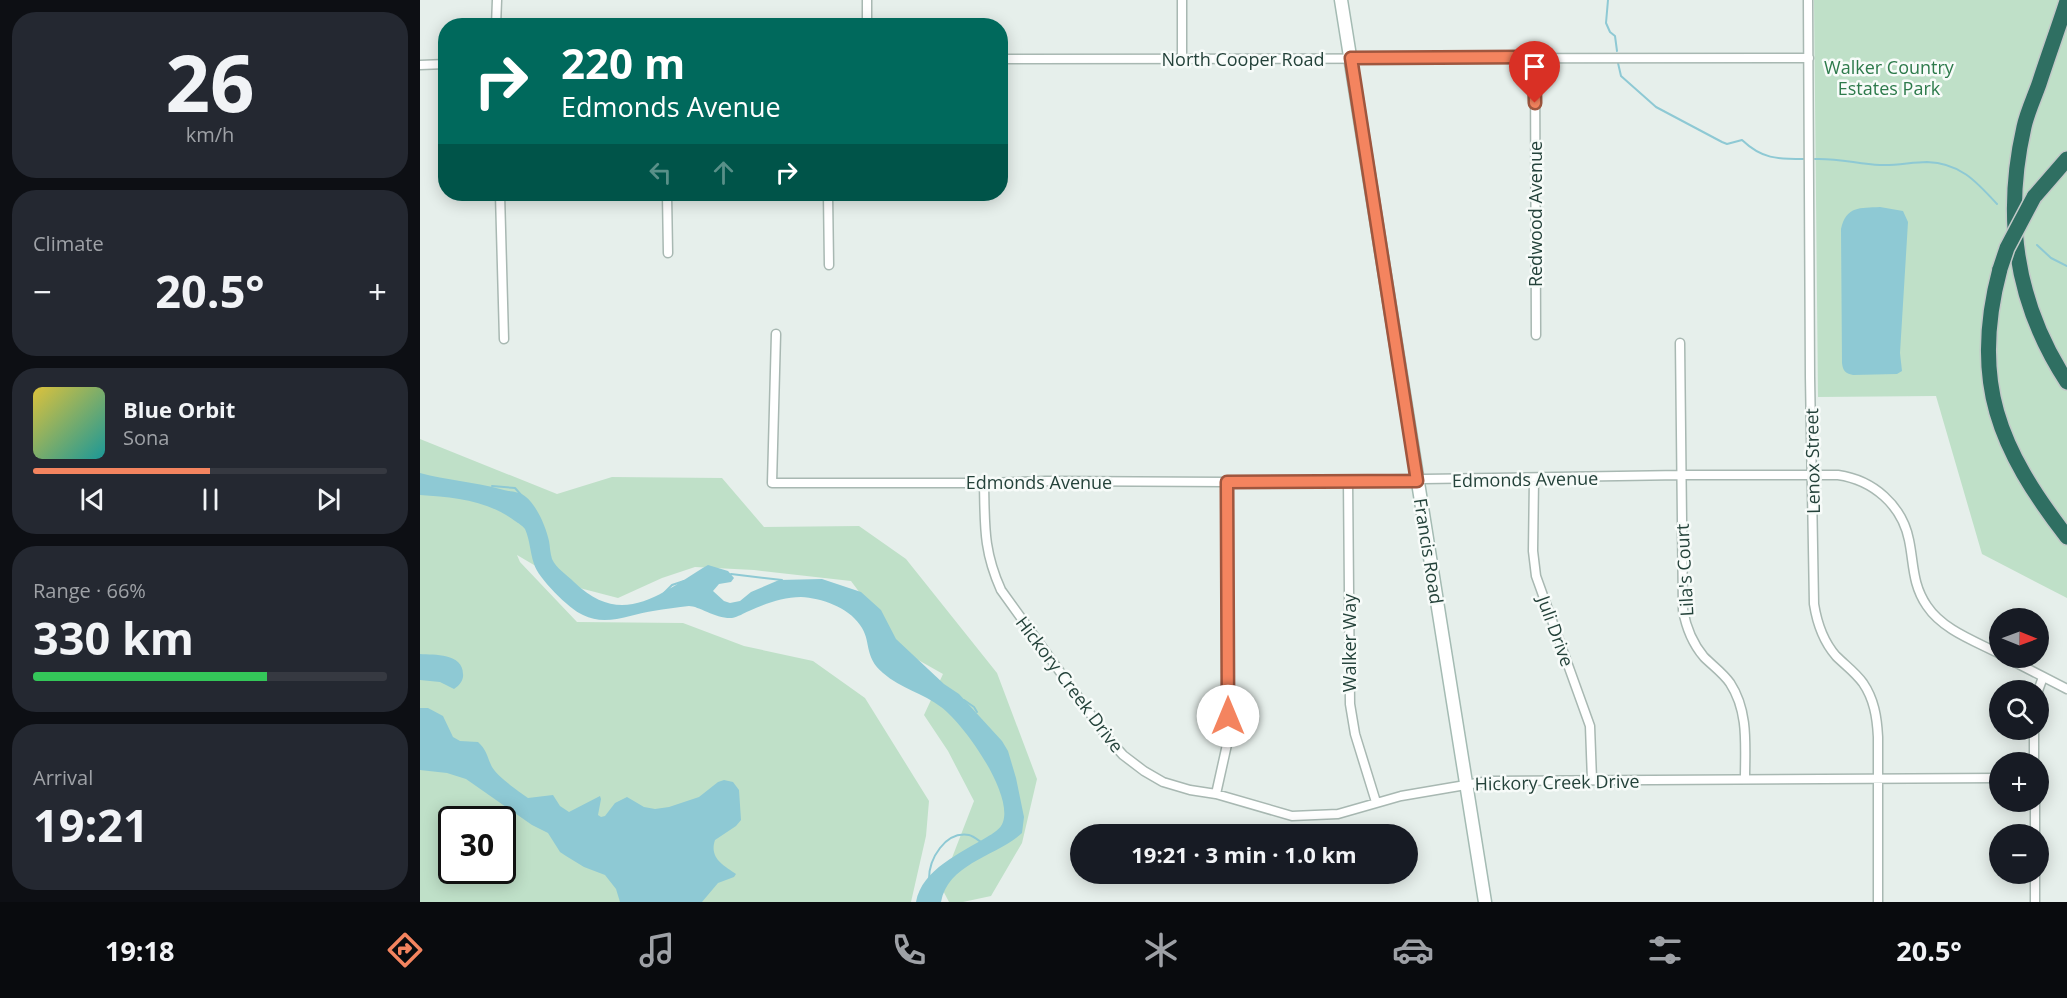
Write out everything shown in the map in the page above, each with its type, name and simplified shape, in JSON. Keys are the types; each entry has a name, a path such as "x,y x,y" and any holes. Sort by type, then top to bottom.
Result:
{"highway":[{"path":"2067,1 2024,125 2016,168 2013,215 2017,255 2030,308 2046,348 2067,382"},
{"path":"2067,159 2034,197 2007,248 1993,296 1988,326 1988,365 1995,404 2005,439 2021,472 2042,505 2067,537"}],"street":[{"path":"496,18 497,0"},
{"path":"867,0 867,18"},
{"path":"1182,0 1182,59"},
{"name":"Francis Road","path":"1341,0 1485,902"},
{"name":"Lenox Street","path":"1808,0 1810,378 1815,613 1821,633 1830,647 1863,682 1871,699 1877,723 1878,902"},
{"name":"Redwood Avenue","path":"1534,57 1536,335"},
{"name":"North Cooper Road","path":"1008,59 1809,58"},
{"path":"420,65 438,64"},
{"path":"500,201 504,339"},
{"path":"667,201 668,253"},
{"path":"828,201 829,266"},
{"name":"Edmonds Avenue","path":"776,334 772,483 1417,481 1681,475 1838,475 1856,479 1874,488 1887,499 1897,511 1907,531 1914,580 1928,607 1950,628 1989,648"},
{"name":"Lila's Court","path":"1680,343 1682,600 1685,621 1696,646 1730,682 1740,702 1745,726 1745,779"},
{"name":"Juli Drive","path":"1534,479 1533,551 1536,576 1590,726 1592,780"},
{"name":"Walker Way","path":"1348,480 1350,704 1355,734 1376,802"},
{"path":"1216,794 1228,740 1227,482"},
{"name":"Hickory Creek Drive","path":"984,483 986,543 991,567 1001,590 1107,737 1123,755 1163,782 1190,790 1216,794 1292,816 1338,814 1376,802 1489,781 1989,778"},
{"path":"2026,668 2067,689"},
{"path":"2035,884 2035,902"}],"green space":[{"name":"Walker Country Estates Park","path":"1814,0 2067,0 2067,598 1982,554 1936,396 1818,397"},
{"path":"420,439 557,494 612,477 722,478 764,527 859,526 906,559 997,673 1037,779 1022,843 991,896 963,902 949,902 938,881 950,863 974,801 948,751 924,715 943,674 904,652 851,581 754,570 695,567 662,578 618,598 568,585 517,555 520,562 577,622 683,623 744,646 813,661 865,698 929,801 926,836 911,902 420,902"}],"water":[{"path":"1880,207 1903,211 1908,222 1900,353 1902,371 1897,374 1853,375 1845,371 1842,363 1841,229 1843,221 1850,212 1860,208"},
{"path":"420,473 523,495 541,517 548,535 552,559 556,565 592,596 609,603 626,605 642,602 675,586 708,565 728,571 734,578 731,582 719,584 713,591 724,601 730,603 740,601 751,592 779,580 822,579 861,592 881,610 896,639 944,684 959,694 1002,741 1008,751 1016,778 1024,817 1022,833 963,869 945,889 941,902 916,902 920,890 934,871 1000,827 1003,822 1004,809 1001,794 984,760 951,716 934,702 890,678 877,667 870,655 864,631 849,613 817,599 801,597 774,601 732,618 720,617 689,606 618,619 592,618 577,612 541,577 534,564 527,533 522,526 493,508 481,504 420,495"},
{"path":"420,654 447,656 458,662 463,674 461,683 454,689 440,682 420,680"},
{"path":"420,708 428,708 443,716 453,737 460,741 478,742 492,767 508,784 528,798 553,795 560,806 569,812 600,796 598,815 601,817 605,816 615,803 627,797 644,807 655,809 669,807 699,797 718,782 724,780 733,782 739,790 741,820 715,840 714,852 718,860 736,874 718,883 702,902 620,902 616,889 605,875 584,867 560,852 548,833 516,814 516,806 505,806 466,779 447,773 420,770"}],"waterway":[{"path":"1608,0 1606,23 1610,32 1615,36 1617,51"},
{"path":"1618,63 1621,76 1656,107 1722,142 1727,144 1742,140 1756,151 1770,157 1803,159"},
{"path":"1815,159 1880,165 1939,163 1966,175 1997,204"},
{"path":"2037,245 2051,258 2067,266"},
{"path":"492,486 515,488 522,496"},
{"path":"731,574 782,580"},
{"path":"664,593 672,585 684,581"},
{"path":"964,700 977,712"},
{"path":"929,879 935,855 953,837 971,836 981,842"}],"route":[{"path":"1228,716 1227,482 1417,481 1351,58 1534,57 1535,103"}]}
